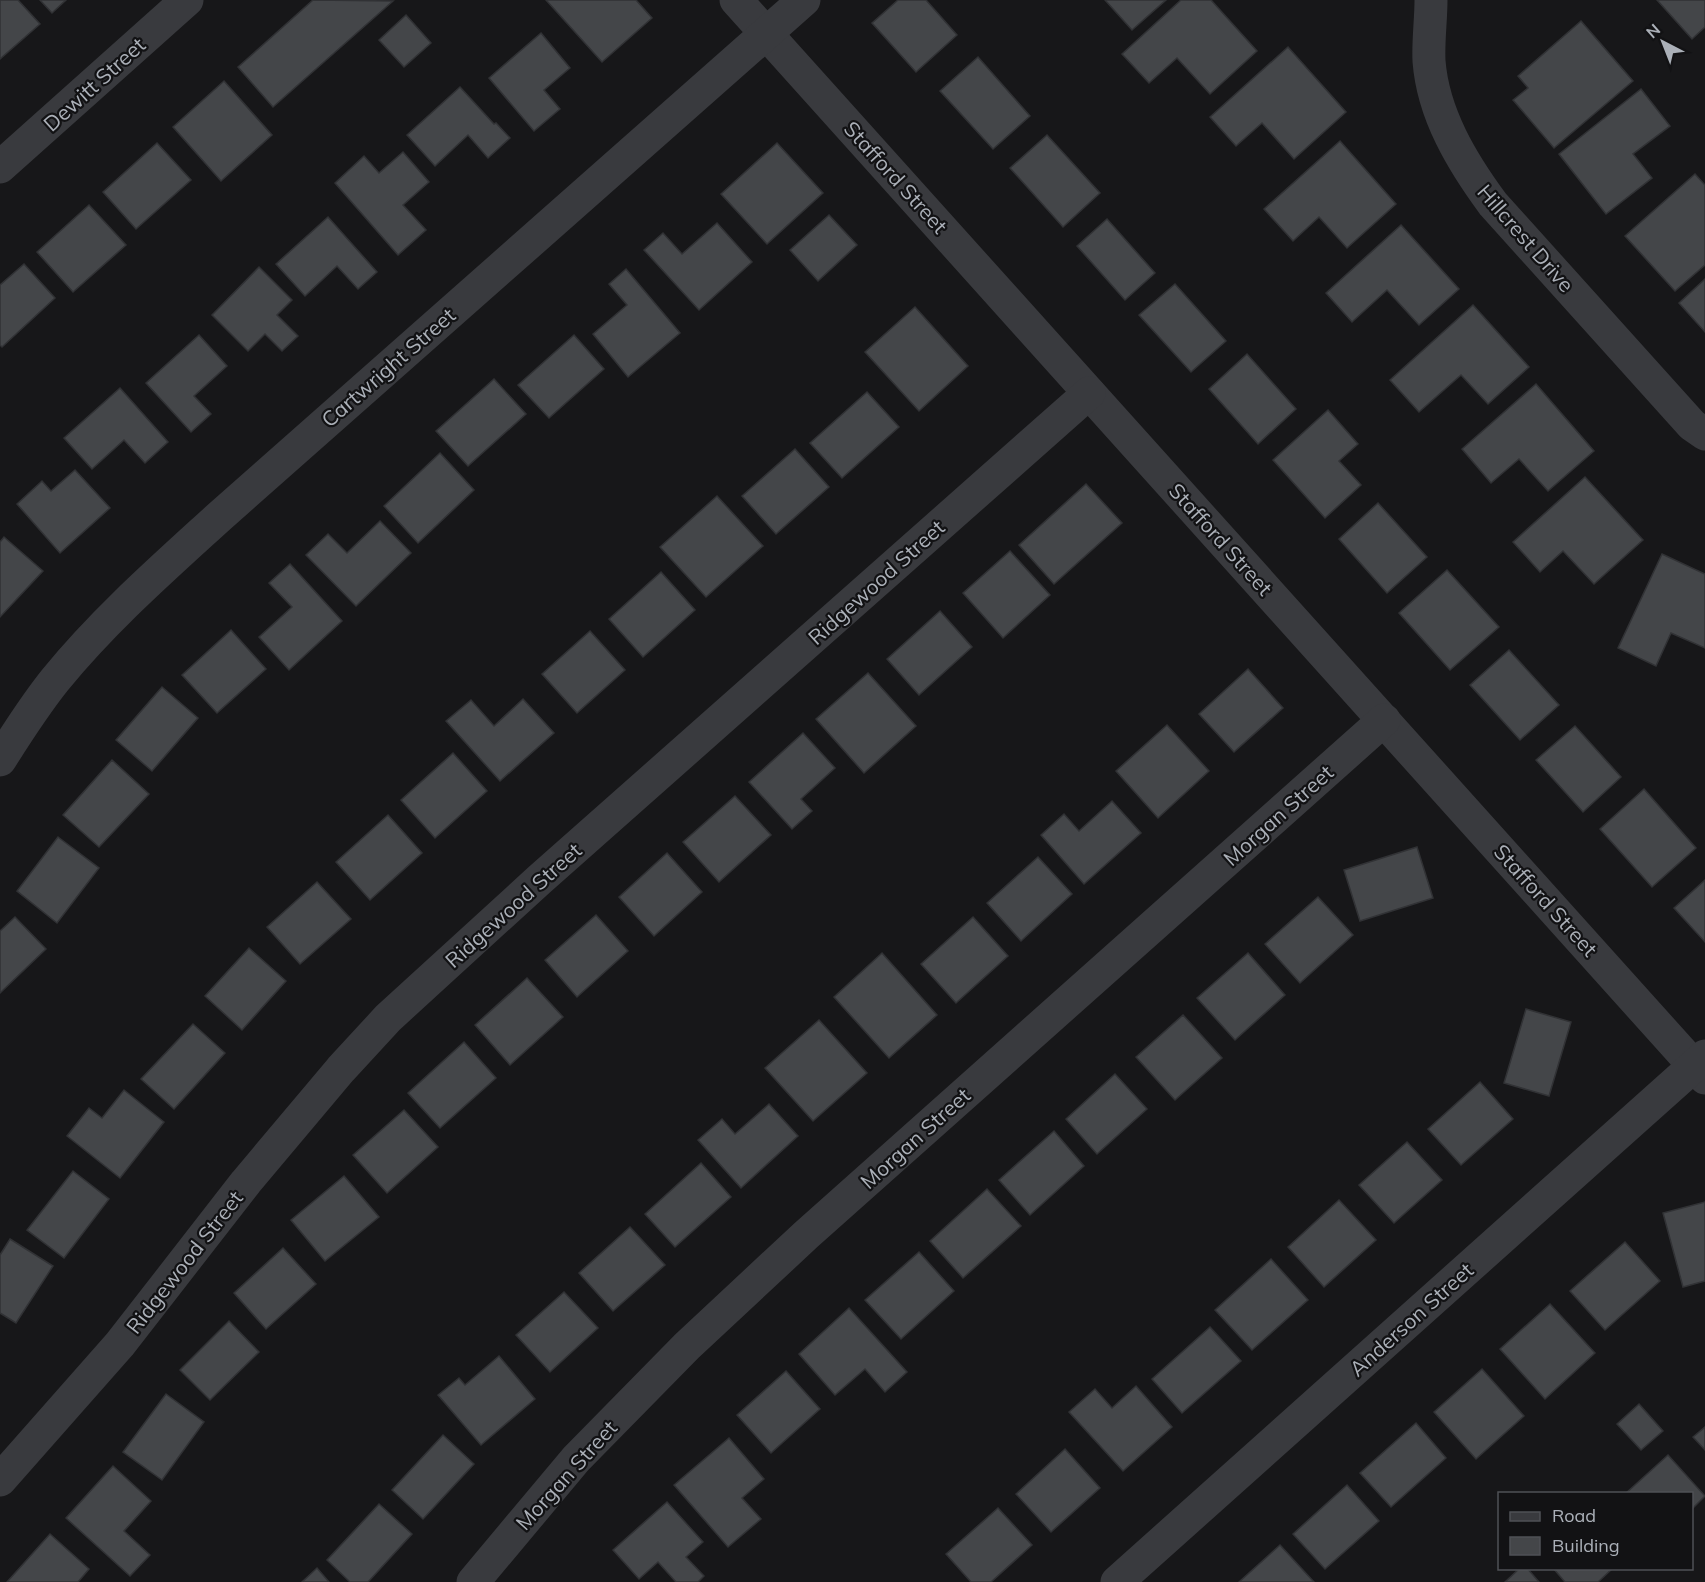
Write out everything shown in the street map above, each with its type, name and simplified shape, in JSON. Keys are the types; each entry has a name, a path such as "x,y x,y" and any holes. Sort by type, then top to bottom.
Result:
{"street":[{"name":"Dewitt Street","path":"0,167 187,0"},
{"name":"Stafford Street","path":"736,0 1384,720 1701,1066"},
{"name":"Cartwright Street","path":"0,760 54,681 105,624 163,568 804,0"},
{"name":"Hillcrest Drive","path":"1431,0 1429,61 1437,98 1450,135 1469,172 1493,204 1692,425 1705,434"},
{"name":"Ridgewood Street","path":"0,1480 120,1344 246,1182 388,1018 539,880 1089,393"},
{"name":"Morgan Street","path":"473,1582 576,1460 687,1346 806,1235 1384,720"},
{"name":"Anderson Street","path":"1117,1582 1701,1066"}],"building":[{"path":"0,0 18,0 40,24 0,59"},
{"path":"40,0 66,0 52,13"},
{"path":"313,0 393,1 273,107 238,67"},
{"path":"546,0 636,0 652,18 602,62"},
{"path":"898,0 926,0 957,35 916,72 872,23"},
{"path":"1105,0 1166,0 1132,30"},
{"path":"1181,0 1211,0 1257,51 1210,94 1177,58 1149,83 1122,54"},
{"path":"1657,0 1705,0 1705,27 1692,39"},
{"path":"406,15 431,43 404,67 379,40"},
{"path":"1581,21 1633,81 1554,148 1513,100 1528,88 1518,76"},
{"path":"541,33 570,68 544,90 560,109 534,131 489,78"},
{"path":"1288,47 1346,112 1294,159 1262,123 1236,146 1210,117"},
{"path":"978,57 1030,116 993,149 940,91"},
{"path":"224,81 272,135 221,181 173,127"},
{"path":"460,87 510,138 488,158 468,135 435,166 407,135"},
{"path":"1641,89 1670,126 1633,154 1652,178 1606,214 1559,154"},
{"path":"1047,135 1100,193 1063,227 1010,168"},
{"path":"1340,141 1396,204 1347,248 1319,217 1293,241 1264,209"},
{"path":"157,143 191,180 136,229 103,192"},
{"path":"777,143 823,193 767,244 721,194"},
{"path":"403,152 429,182 403,205 426,230 398,255 335,183 364,156 379,173"},
{"path":"1695,174 1705,185 1705,265 1675,291 1625,236"},
{"path":"89,205 126,245 73,292 37,252"},
{"path":"829,215 857,245 818,281 790,250"},
{"path":"328,217 377,272 358,289 337,266 305,296 276,264"},
{"path":"1107,219 1155,273 1125,300 1077,246"},
{"path":"717,223 752,262 699,310 644,250 663,233 682,254"},
{"path":"1401,225 1459,289 1419,325 1387,290 1352,322 1326,293"},
{"path":"24,264 55,298 2,347 0,345 0,285"},
{"path":"259,267 292,300 277,315 298,336 282,351 265,334 248,351 212,315"},
{"path":"626,269 680,333 628,377 593,334 627,305 609,284"},
{"path":"1705,279 1705,332 1679,303"},
{"path":"1175,284 1226,341 1191,372 1139,315"},
{"path":"1473,305 1529,367 1488,404 1461,375 1419,412 1390,380"},
{"path":"915,307 968,366 919,411 865,352"},
{"path":"199,335 227,366 194,396 211,414 191,432 146,383"},
{"path":"574,335 604,369 549,418 518,385"},
{"path":"1247,354 1296,409 1258,444 1209,389"},
{"path":"494,379 526,414 468,466 436,431"},
{"path":"1536,384 1594,451 1548,491 1519,459 1491,483 1462,449"},
{"path":"120,388 168,442 145,463 124,440 92,469 64,438"},
{"path":"867,392 899,427 842,478 810,443"},
{"path":"1328,410 1358,444 1339,461 1361,485 1325,518 1273,460"},
{"path":"795,449 829,487 776,534 742,496"},
{"path":"440,453 474,490 418,543 384,506"},
{"path":"75,470 110,508 60,553 17,504 42,481 51,491"},
{"path":"1585,477 1643,540 1594,584 1563,551 1540,572 1513,542"},
{"path":"1086,484 1122,523 1054,584 1019,545"},
{"path":"717,496 763,546 706,597 660,547"},
{"path":"1378,503 1427,557 1387,593 1339,539"},
{"path":"380,521 411,553 356,606 306,555 328,534 347,553"},
{"path":"4,537 43,571 0,617 0,542"},
{"path":"1010,551 1050,595 1003,638 963,593"},
{"path":"1662,554 1705,574 1705,648 1671,633 1656,666 1618,648"},
{"path":"290,564 342,621 289,670 259,637 292,607 269,583"},
{"path":"1447,570 1499,627 1450,670 1399,613"},
{"path":"661,572 695,610 643,657 609,619"},
{"path":"940,611 972,647 919,695 887,659"},
{"path":"231,630 266,669 217,713 182,675"},
{"path":"590,631 625,670 577,713 542,674"},
{"path":"1509,650 1559,705 1520,740 1470,685"},
{"path":"1248,669 1283,708 1234,752 1199,714"},
{"path":"868,673 916,726 864,773 816,719"},
{"path":"162,687 198,718 152,771 116,740"},
{"path":"523,699 554,733 500,781 446,721 471,700 494,726"},
{"path":"1167,725 1209,771 1158,818 1116,771"},
{"path":"1575,726 1621,777 1583,812 1536,760"},
{"path":"803,733 835,768 801,799 812,811 792,829 749,782"},
{"path":"453,753 487,791 435,838 401,800"},
{"path":"112,760 149,794 99,847 63,815"},
{"path":"1644,789 1696,848 1652,887 1600,829"},
{"path":"735,796 771,835 719,882 683,842"},
{"path":"1112,801 1141,833 1084,884 1041,835 1064,814 1079,831"},
{"path":"388,815 422,853 370,900 336,862"},
{"path":"58,837 99,868 57,923 17,891"},
{"path":"1417,847 1433,898 1360,921 1344,870"},
{"path":"667,853 702,892 654,936 619,897"},
{"path":"1038,857 1072,894 1021,941 987,903"},
{"path":"1705,880 1705,942 1674,908"},
{"path":"317,882 351,919 300,964 267,927"},
{"path":"1318,897 1353,935 1300,983 1265,944"},
{"path":"596,915 628,951 577,997 545,960"},
{"path":"15,917 46,949 0,993 0,931"},
{"path":"973,917 1008,956 956,1003 921,964"},
{"path":"249,948 286,981 242,1030 205,996"},
{"path":"882,953 937,1015 889,1058 834,997"},
{"path":"1248,953 1285,995 1235,1040 1197,998"},
{"path":"527,978 563,1017 510,1065 475,1025"},
{"path":"1526,1009 1571,1022 1549,1096 1504,1083"},
{"path":"1183,1015 1222,1058 1175,1100 1136,1057"},
{"path":"819,1020 867,1073 813,1121 765,1068"},
{"path":"193,1024 225,1053 174,1109 141,1079"},
{"path":"464,1042 496,1078 440,1128 408,1093"},
{"path":"1115,1074 1147,1109 1097,1154 1066,1119"},
{"path":"1480,1082 1513,1119 1461,1165 1428,1129"},
{"path":"124,1090 164,1122 120,1178 67,1136 89,1108 102,1118"},
{"path":"769,1104 798,1136 741,1188 698,1140 722,1119 735,1134"},
{"path":"404,1110 438,1147 387,1193 353,1155"},
{"path":"1054,1131 1084,1166 1030,1215 999,1180"},
{"path":"1407,1142 1442,1180 1394,1223 1359,1185"},
{"path":"701,1163 731,1197 675,1247 645,1214"},
{"path":"73,1171 109,1199 64,1258 27,1230"},
{"path":"344,1176 379,1217 325,1261 291,1220"},
{"path":"987,1189 1021,1226 963,1278 930,1241"},
{"path":"1339,1200 1376,1240 1324,1287 1288,1247"},
{"path":"1705,1202 1705,1281 1683,1287 1663,1213"},
{"path":"630,1227 665,1265 613,1311 579,1273"},
{"path":"10,1239 53,1266 16,1323 0,1313 0,1255"},
{"path":"1625,1242 1660,1281 1605,1330 1570,1291"},
{"path":"283,1248 316,1284 266,1329 234,1293"},
{"path":"919,1252 954,1291 901,1339 865,1300"},
{"path":"1271,1259 1308,1300 1252,1350 1215,1310"},
{"path":"564,1292 598,1328 550,1372 516,1335"},
{"path":"1550,1304 1595,1353 1545,1399 1500,1349"},
{"path":"849,1308 907,1372 885,1392 865,1369 835,1395 799,1354"},
{"path":"229,1321 259,1352 210,1400 180,1370"},
{"path":"1210,1327 1241,1361 1182,1413 1152,1379"},
{"path":"499,1356 535,1399 481,1445 438,1395 459,1378 465,1385"},
{"path":"1482,1369 1524,1416 1476,1459 1434,1412"},
{"path":"786,1371 820,1409 771,1453 737,1415"},
{"path":"1136,1386 1172,1427 1123,1471 1069,1412 1095,1389 1112,1408"},
{"path":"166,1394 204,1422 162,1480 123,1452"},
{"path":"1639,1404 1663,1431 1641,1450 1617,1424"},
{"path":"1416,1423 1446,1458 1391,1507 1360,1473"},
{"path":"1705,1427 1705,1450 1693,1437"},
{"path":"443,1435 474,1464 423,1519 392,1490"},
{"path":"729,1438 764,1479 742,1498 761,1519 728,1547 674,1485"},
{"path":"1065,1449 1100,1488 1051,1532 1016,1494"},
{"path":"1668,1455 1705,1496 1693,1508 1693,1492 1627,1492"},
{"path":"113,1466 151,1501 124,1531 150,1555 130,1576 66,1518"},
{"path":"1347,1485 1379,1521 1325,1569 1293,1534"},
{"path":"667,1502 703,1542 686,1557 704,1576 698,1582 676,1582 658,1562 639,1579 613,1550"},
{"path":"379,1504 412,1534 368,1582 350,1582 327,1560"},
{"path":"998,1508 1032,1545 991,1582 971,1582 946,1554"},
{"path":"50,1534 89,1569 78,1582 7,1582"},
{"path":"1280,1545 1314,1582 1239,1582"},
{"path":"317,1568 329,1582 302,1582"},
{"path":"1518,1570 1529,1570 1539,1582 1505,1582"},
{"path":"1555,1570 1611,1570 1598,1582 1565,1582"}]}
